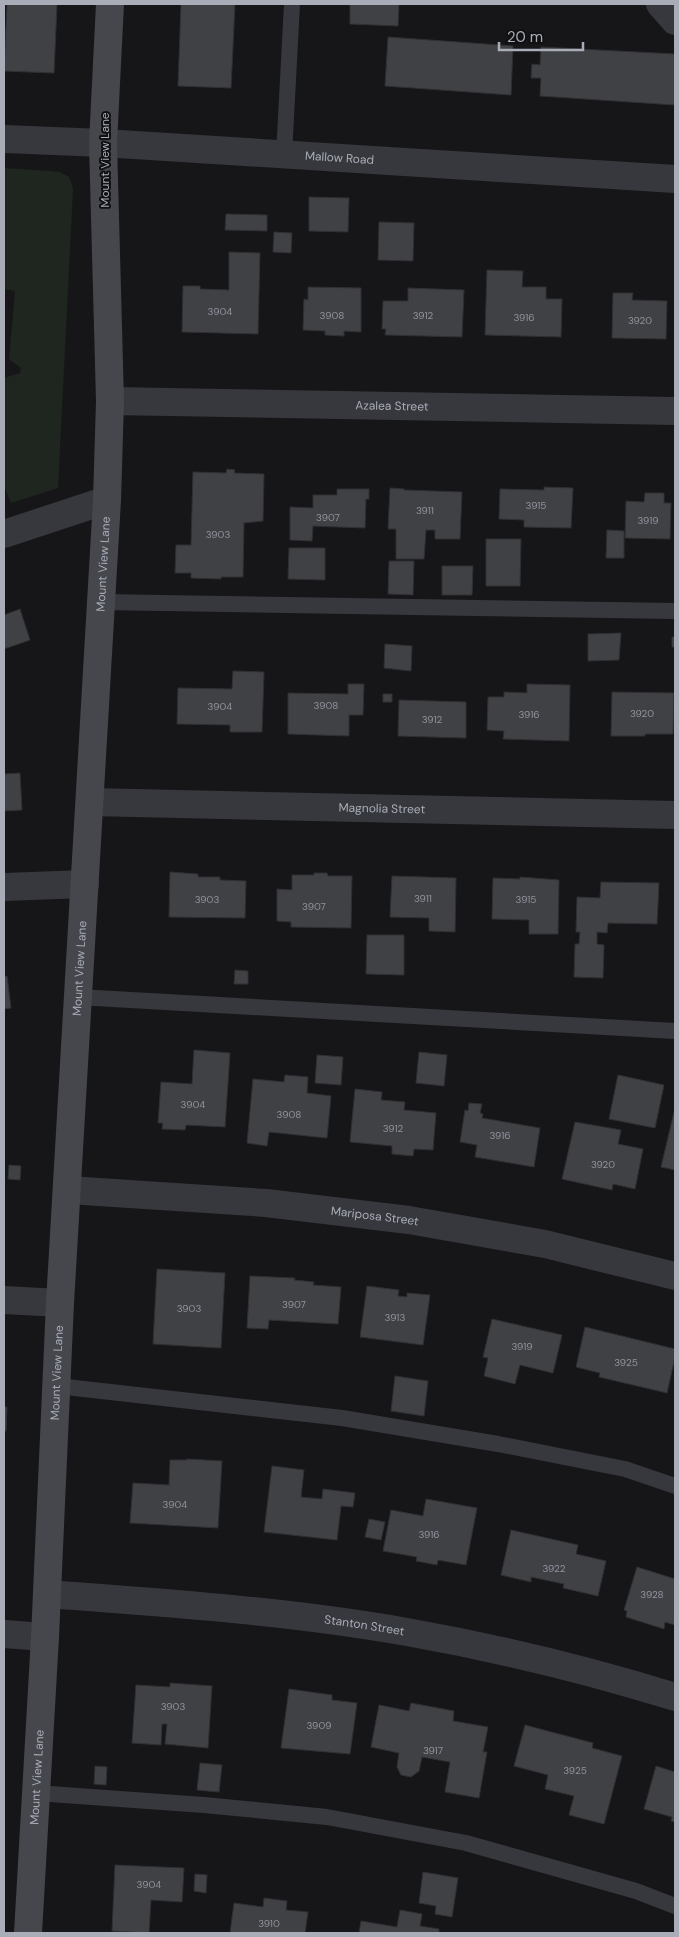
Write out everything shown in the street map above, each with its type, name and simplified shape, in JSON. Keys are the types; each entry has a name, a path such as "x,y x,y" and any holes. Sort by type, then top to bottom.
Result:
{"street":[{"name":"Mount View Lane","path":"28,1933 45,1636 60,1303 107,500 110,401 103,143 110,4"},
{"path":"660,4 675,21"},
{"name":"Mallow Road","path":"4,139 103,143 675,179"},
{"name":"Azalea Street","path":"110,401 675,412"},
{"path":"4,534 107,500"},
{"name":"Magnolia Street","path":"90,802 675,815"},
{"path":"4,886 85,884"},
{"name":"Mariposa Street","path":"68,1190 266,1203 409,1220 545,1244 675,1276"},
{"path":"4,1300 60,1303"},
{"name":"Stanton Street","path":"47,1594 277,1614 407,1632 574,1669 675,1696"},
{"path":"4,1634 45,1636"}],"lane":[{"path":"284,155 292,4"},
{"path":"101,602 675,611"},
{"path":"78,997 675,1031"},
{"path":"57,1386 342,1418 498,1444 624,1469 675,1486"},
{"path":"36,1792 327,1816 466,1843 636,1891 675,1906"}],"shaded area":[{"path":"4,168 60,172 69,177 73,189 58,488 11,503 4,486 4,378 20,373 21,368 9,359 15,291 4,289"}],"building":[{"path":"7,4 57,4 54,73 4,71"},
{"path":"181,4 235,4 231,88 178,86"},
{"path":"350,4 399,4 398,26 350,24"},
{"path":"388,37 513,46 511,95 385,86"},
{"path":"541,47 675,54 675,105 540,96 541,78 531,78 532,64 540,65"},
{"path":"309,197 349,198 348,232 309,231"},
{"path":"226,214 267,215 267,231 225,230"},
{"path":"379,222 414,223 413,261 378,260"},
{"path":"274,232 292,233 291,253 273,252"},
{"path":"229,252 260,253 258,334 182,332 183,286 200,286 200,289 229,290"},
{"path":"487,270 523,271 522,287 546,287 546,299 562,299 561,337 485,335"},
{"path":"308,287 361,288 361,332 344,331 344,336 325,335 325,331 303,330 304,299 308,300"},
{"path":"408,288 464,290 462,337 385,335 386,329 382,329 383,301 408,301"},
{"path":"613,293 633,293 632,300 667,301 666,339 612,338"},
{"path":"227,469 235,470 234,473 264,474 263,521 244,523 243,577 221,577 221,579 191,578 191,573 175,573 176,545 191,545 193,472 226,473"},
{"path":"544,487 573,488 571,528 524,527 524,520 499,519 500,489 544,490"},
{"path":"390,488 462,492 460,539 435,539 435,530 426,530 424,559 396,559 396,529 388,529"},
{"path":"337,489 369,489 369,499 366,499 365,528 313,526 312,541 290,540 290,507 313,508 313,495 337,495"},
{"path":"645,493 664,493 664,503 671,503 670,539 625,538 626,501 644,502"},
{"path":"607,530 624,531 624,558 606,558"},
{"path":"486,539 521,539 520,586 486,586"},
{"path":"289,548 325,548 325,580 288,579"},
{"path":"389,561 414,561 413,595 388,594"},
{"path":"442,566 473,566 472,595 442,595"},
{"path":"20,609 30,640 4,649 4,615"},
{"path":"621,633 619,660 588,661 588,634"},
{"path":"672,637 675,637 675,647 672,647"},
{"path":"385,644 412,646 411,671 384,668"},
{"path":"233,671 264,672 262,732 230,732 230,725 177,724 178,688 232,689"},
{"path":"348,684 364,684 363,715 349,715 349,736 288,734 288,693 348,694"},
{"path":"527,684 570,685 569,741 503,739 504,731 487,730 488,697 504,697 504,692 527,693"},
{"path":"612,692 674,693 673,734 611,736"},
{"path":"383,694 392,694 392,702 383,702"},
{"path":"399,700 466,702 466,738 398,736"},
{"path":"20,773 22,810 4,811 4,774"},
{"path":"170,872 198,874 198,877 220,877 220,880 246,881 245,918 169,917"},
{"path":"314,873 327,873 328,876 352,876 351,928 291,927 291,922 277,921 277,889 292,890 292,875 314,875"},
{"path":"392,876 456,878 455,932 429,931 429,918 390,917"},
{"path":"520,877 559,880 558,934 529,934 529,920 492,919 493,878 520,879"},
{"path":"601,882 659,883 657,924 608,923 607,933 597,932 597,944 604,945 603,978 574,977 575,944 579,944 580,932 576,932 577,897 600,898"},
{"path":"367,935 404,935 404,975 366,974"},
{"path":"235,970 248,971 248,984 234,984"},
{"path":"7,976 11,1008 4,1009 4,977"},
{"path":"194,1050 230,1053 225,1127 186,1125 185,1130 162,1129 163,1123 158,1123 161,1082 192,1084"},
{"path":"419,1052 447,1055 444,1086 416,1083"},
{"path":"317,1055 343,1057 341,1085 315,1083"},
{"path":"285,1075 308,1077 307,1093 331,1096 327,1138 269,1132 267,1146 247,1143 253,1079 284,1082"},
{"path":"618,1075 664,1085 655,1128 609,1119"},
{"path":"355,1089 382,1092 381,1100 405,1102 404,1110 436,1113 433,1150 414,1149 413,1156 392,1154 392,1146 350,1142"},
{"path":"469,1103 482,1104 480,1113 483,1114 482,1118 540,1128 534,1167 475,1157 477,1145 460,1142 465,1110 468,1111"},
{"path":"675,1108 675,1170 661,1167"},
{"path":"575,1122 621,1130 618,1144 643,1149 635,1189 613,1184 612,1190 562,1179"},
{"path":"9,1165 21,1166 20,1180 8,1179"},
{"path":"157,1269 225,1273 221,1348 153,1344"},
{"path":"250,1276 295,1278 294,1280 314,1282 313,1285 341,1287 338,1324 269,1320 268,1329 247,1328"},
{"path":"367,1286 399,1290 398,1296 407,1297 407,1293 430,1295 423,1345 360,1337"},
{"path":"492,1319 562,1335 553,1373 520,1365 515,1384 484,1376 488,1358 483,1357"},
{"path":"585,1327 675,1349 667,1393 599,1377 600,1373 576,1367"},
{"path":"395,1376 428,1381 424,1416 391,1411"},
{"path":"4,1407 7,1407 6,1431 4,1431"},
{"path":"170,1460 222,1461 218,1528 130,1523 133,1483 169,1485"},
{"path":"272,1466 304,1470 301,1497 322,1499 323,1489 355,1493 353,1507 341,1506 337,1540 264,1532"},
{"path":"426,1499 477,1508 466,1565 438,1560 437,1565 416,1561 417,1557 383,1551 391,1510 423,1516"},
{"path":"369,1519 385,1522 381,1540 365,1537"},
{"path":"511,1530 578,1545 576,1554 606,1561 598,1596 563,1588 564,1584 531,1577 531,1582 501,1575"},
{"path":"637,1567 675,1579 675,1625 665,1622 664,1629 626,1617 627,1611 624,1610"},
{"path":"170,1683 212,1686 208,1748 165,1744 167,1724 162,1724 161,1745 132,1743 136,1685 170,1687"},
{"path":"289,1689 332,1695 332,1700 357,1703 350,1754 281,1748"},
{"path":"411,1703 454,1711 453,1721 488,1727 483,1752 487,1752 479,1798 445,1792 450,1762 422,1757 419,1771 411,1777 401,1775 397,1767 399,1753 371,1747 379,1705 409,1711"},
{"path":"525,1725 593,1743 592,1748 622,1756 604,1824 569,1815 574,1796 545,1789 548,1775 514,1766"},
{"path":"200,1763 222,1765 219,1792 197,1790"},
{"path":"95,1766 107,1767 106,1785 94,1784"},
{"path":"656,1766 675,1772 675,1822 671,1821 672,1817 644,1809"},
{"path":"115,1865 184,1868 182,1902 151,1900 149,1933 112,1931"},
{"path":"423,1872 458,1878 452,1917 435,1914 436,1906 419,1903"},
{"path":"195,1874 207,1875 206,1893 194,1891"},
{"path":"264,1898 287,1901 286,1910 308,1912 305,1933 230,1933 234,1903 263,1907"},
{"path":"400,1910 422,1914 420,1926 439,1929 439,1933 359,1933 361,1921 397,1927"}]}
